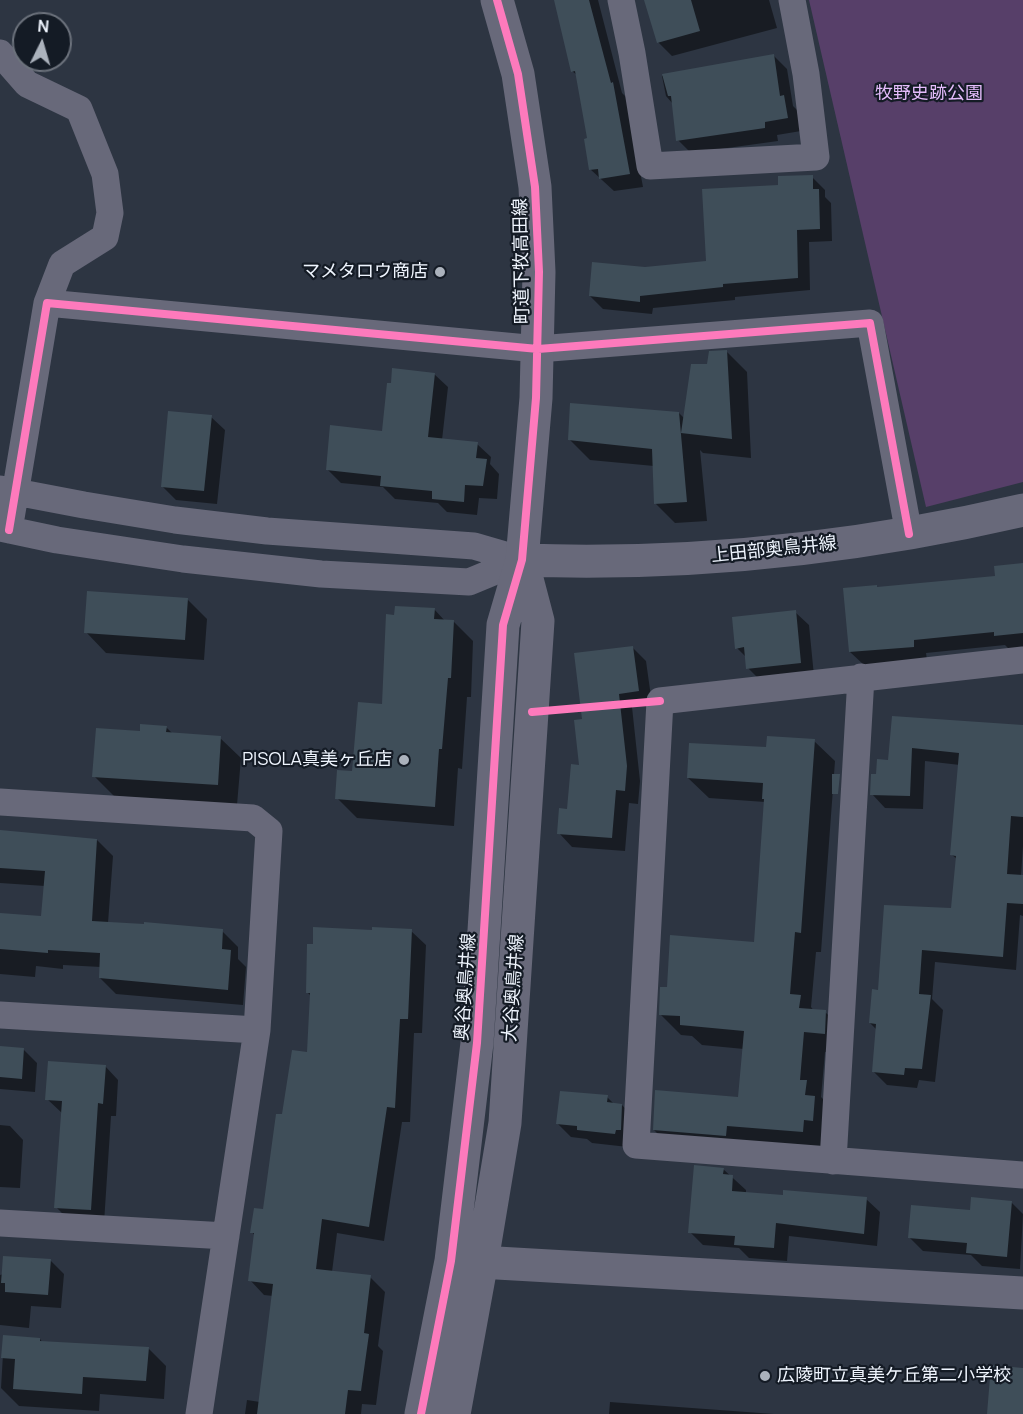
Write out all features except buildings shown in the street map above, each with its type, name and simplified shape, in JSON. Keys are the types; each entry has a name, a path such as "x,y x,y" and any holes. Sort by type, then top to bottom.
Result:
{"street":[{"name":"町道下牧高田線","path":"497,0 518,74 535,187 539,272 536,398 522,560"},
{"path":"621,0 650,166 816,157 806,74 792,0"},
{"path":"0,53 27,84 79,109 105,174 110,213 105,237 62,264 47,303 8,490 4,529 183,559 262,569 344,575 469,582 522,560"},
{"path":"47,303 538,349 870,323 909,534"},
{"path":"8,490 84,505 221,525 344,538 474,546 522,560"},
{"name":"上田部奥鳥井線","path":"522,560 584,562 676,559 822,546 909,534 1023,510"},
{"name":"奥谷奥鳥井線","path":"420,1414 467,1261 477,1044 502,625 522,560"},
{"path":"1023,660 660,700 636,1145 1023,1174"},
{"path":"832,1161 861,677"},
{"path":"0,802 253,818 269,831 256,1030 199,1414"},
{"path":"0,1015 256,1030"},
{"path":"0,1223 226,1236"},
{"path":"454,1414 467,1261 1023,1293"}],"green space":[{"name":"牧野史跡公園","path":"809,0 1023,0 1023,482 926,507"}],"cycle path":[{"path":"421,1414 451,1261 477,1043 503,625 522,560 536,398 539,272 535,187 518,74 497,0"},
{"path":"9,530 47,303 538,349 870,323 909,534"},
{"path":"532,712 660,701"}],"place":[{"name":"マメタロウ商店","path":"440,272"},
{"name":"PISOLA真美ヶ丘店","path":"404,760"},
{"name":"広陵町立真美ケ丘第二小学校","path":"765,1376"}]}
